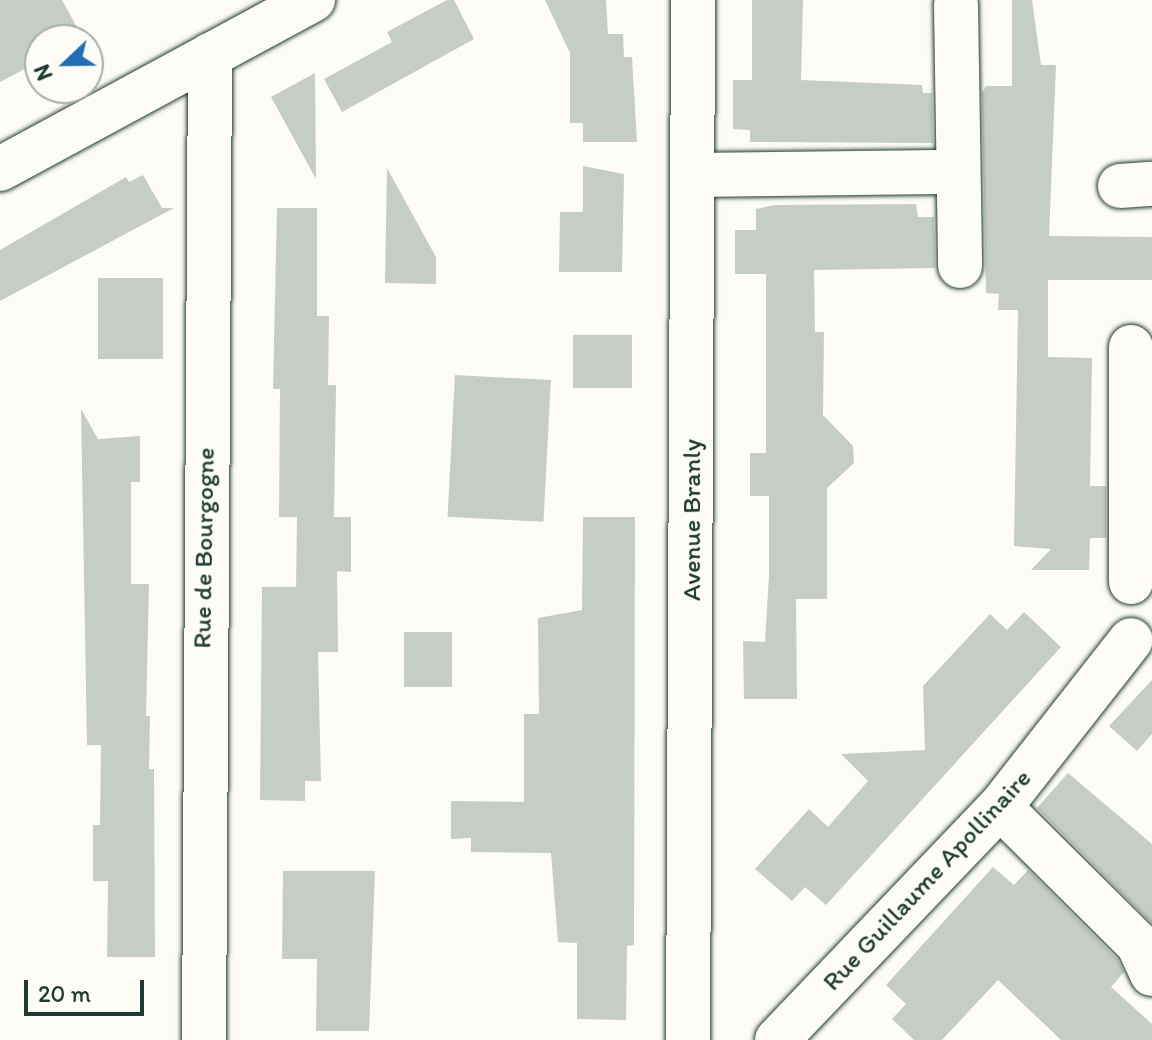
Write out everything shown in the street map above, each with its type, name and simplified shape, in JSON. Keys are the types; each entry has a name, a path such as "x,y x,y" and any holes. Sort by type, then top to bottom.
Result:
{"street":[{"path":"0,169 313,0"},
{"name":"Avenue Branly","path":"688,1040 693,0"},
{"path":"956,4 960,266"},
{"name":"Rue de Bourgogne","path":"204,1040 210,55"},
{"path":"694,175 958,172"},
{"name":"Rue Guillaume Apollinaire","path":"777,1040 1000,807 1141,641 1142,582 1131,347"},
{"path":"1000,807 1138,944 1152,974"}],"building":[{"path":"0,0 62,0 75,24 24,24 24,69 0,82"},
{"path":"447,0 454,0 474,39 342,112 324,79 392,42 387,32"},
{"path":"545,0 606,0 608,34 623,34 624,57 632,57 637,142 583,142 583,123 570,123 570,53"},
{"path":"752,0 803,0 801,80 922,85 923,93 932,93 933,143 750,142 750,130 733,129 733,80 752,80"},
{"path":"1012,0 1032,0 1041,65 1056,65 1049,236 1152,237 1152,280 1048,280 1048,357 1092,358 1090,486 1106,486 1106,538 1090,538 1089,570 1031,570 1051,549 1014,546 1018,310 998,310 999,294 986,293 982,93 986,86 1012,86"},
{"path":"315,73 316,179 271,97"},
{"path":"583,166 624,174 622,272 559,272 560,212 583,212"},
{"path":"387,168 436,257 436,284 385,283"},
{"path":"143,175 162,208 174,208 0,301 0,250 126,177 129,182"},
{"path":"916,204 918,217 934,217 935,268 814,270 815,332 824,332 823,415 853,446 854,463 827,488 827,599 796,599 797,699 744,699 743,641 765,642 769,575 769,496 750,496 750,453 766,453 766,274 735,274 735,230 756,230 756,209 775,205"},
{"path":"277,208 317,208 317,316 329,316 328,385 336,385 334,517 351,517 351,572 337,571 338,652 318,652 321,781 305,781 305,801 260,800 262,587 296,587 297,517 279,517 280,389 273,389"},
{"path":"98,278 163,278 163,359 98,359"},
{"path":"573,335 632,335 632,388 573,388"},
{"path":"455,375 551,380 543,522 448,517"},
{"path":"81,409 98,439 140,436 140,482 131,482 131,584 149,584 146,716 150,716 149,769 154,769 155,957 107,957 108,881 93,881 93,825 100,825 101,745 87,745"},
{"path":"583,517 635,517 634,945 627,946 626,1020 577,1019 577,943 558,942 551,853 471,852 471,838 451,839 451,801 524,802 524,714 539,714 538,618 582,610"},
{"path":"1024,612 1061,647 826,905 805,887 792,901 755,869 809,809 828,827 868,781 841,754 925,750 923,686 990,614 1007,630"},
{"path":"404,632 452,632 452,687 404,687"},
{"path":"1152,680 1152,734 1137,751 1109,726"},
{"path":"1068,773 1152,844 1152,923 1037,808"},
{"path":"993,867 1014,885 1028,870 1117,959 1124,972 1111,987 1152,1024 1152,1040 1061,1040 998,980 942,1040 914,1040 892,1019 906,1004 886,985"},
{"path":"283,871 375,871 369,1031 316,1031 317,959 282,959"}]}
